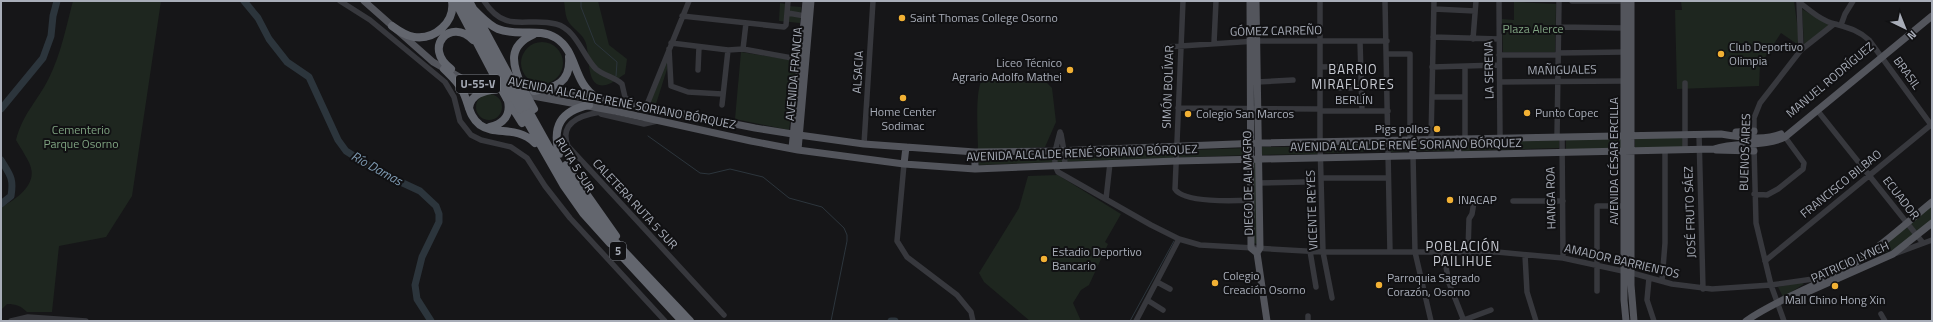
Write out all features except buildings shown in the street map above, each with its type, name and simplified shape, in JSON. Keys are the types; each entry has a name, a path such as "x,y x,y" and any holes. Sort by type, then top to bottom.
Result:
{"highway":[{"path":"392,26 413,37 430,36 441,29 447,22 454,1"},
{"path":"454,1 478,45 507,86 509,102 505,120 495,126 485,128"},
{"name":"RUTA 5 SUR","path":"461,1 507,86 527,108 576,191 596,219 690,321"},
{"path":"470,4 490,24 499,30 519,34 540,33 556,38 566,48 583,85 597,98"},
{"name":"RUTA 5 SUR","path":"470,4 507,86"},
{"path":"453,71 444,64 439,55 438,46 444,37 452,32 463,32 478,45"},
{"path":"540,33 525,39 514,53 514,67 522,87 527,108 576,181 610,226 622,248"},
{"path":"534,91 555,87 564,78 569,66 566,48"},
{"path":"444,69 462,89 474,119 485,128 519,133 535,143"},
{"path":"470,111 471,102 476,95 484,91 507,86"},
{"path":"509,102 558,177"},
{"path":"559,154 556,137 562,118 589,105"},
{"name":"RUTA 5 SUR","path":"527,108 558,177 591,222 682,321"}],"main road":[{"name":"U-55-V","path":"364,1 428,59 444,69"},
{"name":"AVENIDA FRANCIA","path":"806,1 807,17"},
{"name":"AVENIDA FRANCIA","path":"795,149 807,17 811,1"},
{"name":"DIEGO DE ALMAGRO","path":"1250,1 1257,82 1254,108"},
{"name":"DIEGO DE ALMAGRO","path":"1256,1 1254,41 1255,159 1251,200 1256,250"},
{"name":"AVENIDA CÉSAR ERCILLA","path":"1624,1 1624,81 1628,136"},
{"name":"AVENIDA CÉSAR ERCILLA","path":"1626,321 1629,312 1628,136 1631,1"},
{"name":"MANUEL RODRÍGUEZ","path":"1754,141 1777,140 1786,137 1932,10"},
{"name":"MANUEL RODRÍGUEZ","path":"1754,141 1774,136 1786,130 1880,55 1932,16"},
{"name":"AVENIDA ALCALDE RENÉ SORIANO BÓRQUEZ","path":"444,69 463,79 507,86 751,141 795,149 904,164 975,169 1321,157 1700,150 1714,149 1754,141"},
{"name":"AVENIDA ALCALDE RENÉ SORIANO BÓRQUEZ","path":"444,69 478,80 507,86 534,91 618,101 796,135 864,144 975,152 1064,151 1255,143 1699,134 1721,134 1754,141"},
{"path":"615,111 646,106"},
{"path":"751,141 755,135 755,128"},
{"path":"1457,139 1458,154"},
{"path":"1411,140 1413,155"},
{"path":"904,164 906,147"},
{"path":"975,152 975,169"},
{"name":"DIEGO DE ALMAGRO","path":"1255,159 1259,183 1256,250"},
{"path":"1251,200 1259,200"},
{"path":"1746,321 1867,255 1932,202"},
{"path":"1893,254 1932,223"},
{"path":"1256,250 1267,321"},
{"name":"PATRICIO LYNCH","path":"1777,304 1893,254"},
{"path":"1752,321 1777,304"},
{"name":"AVENIDA CÉSAR ERCILLA","path":"1629,312 1634,321"}],"street":[{"path":"340,1 370,20 445,82 454,97 460,121 468,132 482,140 511,147 527,158 545,186 570,218 666,321"},
{"path":"484,1 495,14 508,21 550,23 562,26 568,30 593,65 607,77 620,82 624,87 625,97 631,104"},
{"path":"646,106 689,1"},
{"path":"682,16 785,26 788,13 788,1"},
{"name":"ALSACIA","path":"864,144 873,1"},
{"name":"SIMÓN BOLÍVAR","path":"1183,1 1174,186 1179,194 1216,201 1251,200"},
{"path":"1214,43 1216,1"},
{"name":"VICENTE REYES","path":"1320,1 1320,142 1323,252 1332,298"},
{"path":"1385,1 1387,41 1390,252"},
{"path":"1431,140 1434,1"},
{"path":"1473,39 1476,1"},
{"name":"LA SERENA","path":"1499,1 1500,138"},
{"name":"HANGA ROA","path":"1559,1 1558,81 1559,137 1562,152 1563,258"},
{"path":"1572,1 1624,1"},
{"path":"1841,25 1845,14 1853,1"},
{"path":"1799,2 1801,50"},
{"name":"BRASIL","path":"1799,2 1834,24 1841,25 1863,34 1932,125"},
{"path":"1434,9 1475,11"},
{"path":"788,13 807,17"},
{"path":"743,49 746,23"},
{"name":"BUENOS AIRES","path":"1784,321 1771,285 1756,223 1754,194 1755,114 1760,103 1801,50 1834,24"},
{"path":"1559,27 1624,28"},
{"path":"1433,37 1499,40"},
{"name":"GÓMEZ CARREÑO","path":"1166,46 1254,41 1387,41"},
{"path":"1360,41 1362,112"},
{"path":"670,46 699,46 728,50 743,49 803,60"},
{"path":"670,46 671,86 688,92 722,94"},
{"path":"698,70 699,46"},
{"path":"722,105 728,50"},
{"path":"1499,55 1624,52"},
{"path":"1387,54 1410,54 1411,140"},
{"path":"1432,67 1500,65"},
{"path":"1320,66 1361,66"},
{"path":"1465,139 1466,67"},
{"path":"1257,82 1293,80"},
{"name":"MAÑIGUALES","path":"1500,82 1624,81"},
{"name":"JOSÉ FRUTO SÁEZ","path":"1685,83 1685,150"},
{"path":"1336,88 1361,88"},
{"path":"618,101 624,92"},
{"path":"1432,97 1465,97"},
{"name":"BERLÍN","path":"1178,108 1254,108 1362,112 1388,111"},
{"name":"ECUADOR","path":"1818,110 1924,243"},
{"name":"CALETERA RUTA 5 SUR","path":"615,111 580,117 570,125 566,138 569,149 724,316"},
{"name":"CALETERA RUTA 5 SUR","path":"597,113 644,124 660,120"},
{"name":"FRANCISCO BILBAO","path":"1765,260 1932,125"},
{"path":"1055,166 1055,151 1060,132 1065,165"},
{"name":"JOSÉ FRUTO SÁEZ","path":"1699,134 1703,288"},
{"path":"1754,194 1767,195 1778,189 1803,169 1804,163 1786,137"},
{"path":"1662,281 1665,243 1665,150"},
{"path":"1413,155 1416,252 1431,321"},
{"path":"904,164 897,241 907,257 957,295 971,312 973,321"},
{"path":"1106,199 1110,164"},
{"name":"AMADOR BARRIENTOS","path":"1055,166 1058,172 1151,225 1179,239 1200,245 1256,250 1323,252 1468,251 1563,258 1662,281 1703,288 1729,289 1771,285 1829,276"},
{"path":"1321,178 1388,178"},
{"path":"1259,183 1304,182"},
{"path":"1468,251 1469,219 1472,214 1472,205 1477,201 1493,199"},
{"path":"1513,200 1563,201"},
{"path":"1597,290 1597,206 1629,206"},
{"path":"1138,320 1179,239"},
{"name":"PATRICIO LYNCH","path":"1893,254 1932,240"},
{"path":"1310,251 1316,287"},
{"path":"1443,251 1449,283 1462,321 1491,310"},
{"path":"1526,255 1527,292 1536,321"},
{"path":"1649,278 1647,300 1654,321"},
{"path":"1156,282 1170,289"},
{"path":"1147,300 1163,310"},
{"path":"1881,314 1885,321"},
{"path":"11,321 28,317 86,321"}],"green space":[{"name":"Cementerio Parque Osorno","path":"73,1 161,1 132,196 106,237 59,246 52,312 27,312 23,308 10,304 7,304 1,310 1,207 18,197 23,192 32,175 29,162 16,140 22,122 49,78 57,60"},
{"path":"564,1 598,1 609,45 627,59 625,74 606,85 599,85 594,82 591,76 587,46 581,35 567,19"},
{"name":"Club Deportivo Olimpia","path":"1681,1 1794,1 1799,38 1797,44 1781,33 1760,65 1759,86 1677,89 1675,10 1682,10"},
{"name":"Plaza Alerce","path":"1514,2 1556,4 1555,52 1503,52 1502,19 1514,20"},
{"path":"780,3 788,6 801,7 800,23 779,21"},
{"path":"1802,9 1829,25 1804,45"},
{"path":"538,42 546,42 554,45 560,51 563,63 560,75 554,81 546,84 538,84 530,81 524,75 521,67 521,59 524,51 530,45"},
{"path":"741,52 798,61 789,130 735,119"},
{"path":"667,57 667,69 656,104 650,102"},
{"path":"991,75 1002,80 1020,80 1026,83 1046,82 1052,88 1056,122 1045,147 978,150 977,105 979,88 981,82"},
{"path":"489,94 498,98 502,107 498,116 489,120 480,116 476,107 480,98"},
{"path":"1622,137 1623,148 1566,150 1566,138"},
{"path":"1684,137 1684,148 1635,149 1635,138"},
{"path":"1559,139 1559,148 1462,151 1462,141"},
{"path":"1454,143 1454,151 1414,151 1414,144"},
{"path":"1386,144 1386,151 1325,153 1324,146"},
{"path":"1391,144 1410,144 1410,151 1391,152"},
{"path":"1260,147 1318,147 1318,154 1261,155"},
{"path":"1247,148 1248,155 979,165 979,158"},
{"path":"1254,161 1256,162 1257,244 1254,243"},
{"name":"Estadio Deportivo Bancario","path":"1058,175 1121,214 1105,242 1108,244 1089,285 1081,290 1073,303 1081,321 1030,321 984,282 979,273 1019,208 1028,176"},
{"path":"1932,204 1932,221 1898,249 1867,257"},
{"path":"1801,282 1804,284 1783,297 1778,287"}],"waterway":[{"name":"Río Damas","path":"1,109 43,58 51,36 53,16 57,1"},
{"name":"Río Damas","path":"244,1 258,18 269,39 287,62 309,77 338,140 346,151 379,172 420,191 436,206 439,214 439,222 422,257 415,285 417,299 431,321"},
{"path":"581,1 581,7 595,43 617,62 616,76"},
{"path":"648,136 700,173 709,174 730,169 763,177 789,198 822,207 844,228 847,235 847,241 831,321"},
{"name":"Río Damas","path":"1,160 12,181 11,196 1,204"},
{"path":"1130,321 1174,241"}],"place":[{"name":"Saint Thomas College Osorno","path":"902,18"},
{"name":"Club Deportivo Olimpia","path":"1721,54"},
{"name":"Liceo Técnico Agrario Adolfo Mathei","path":"1070,70"},
{"name":"Home Center Sodimac","path":"903,98"},
{"name":"Punto Copec","path":"1527,113"},
{"name":"Colegio San Marcos","path":"1188,114"},
{"name":"Pigs pollos","path":"1437,129"},
{"name":"INACAP","path":"1450,200"},
{"name":"Estadio Deportivo Bancario","path":"1044,259"},
{"name":"Colegio Creación Osorno","path":"1215,283"},
{"name":"Parroquia Sagrado Corazón, Osorno","path":"1379,285"},
{"name":"Mall Chino Hong Xin","path":"1835,286"}],"district":[{"name":"BARRIO MIRAFLORES","path":"1353,76"},
{"name":"POBLACIÓN PAILIHUE","path":"1463,254"}]}
